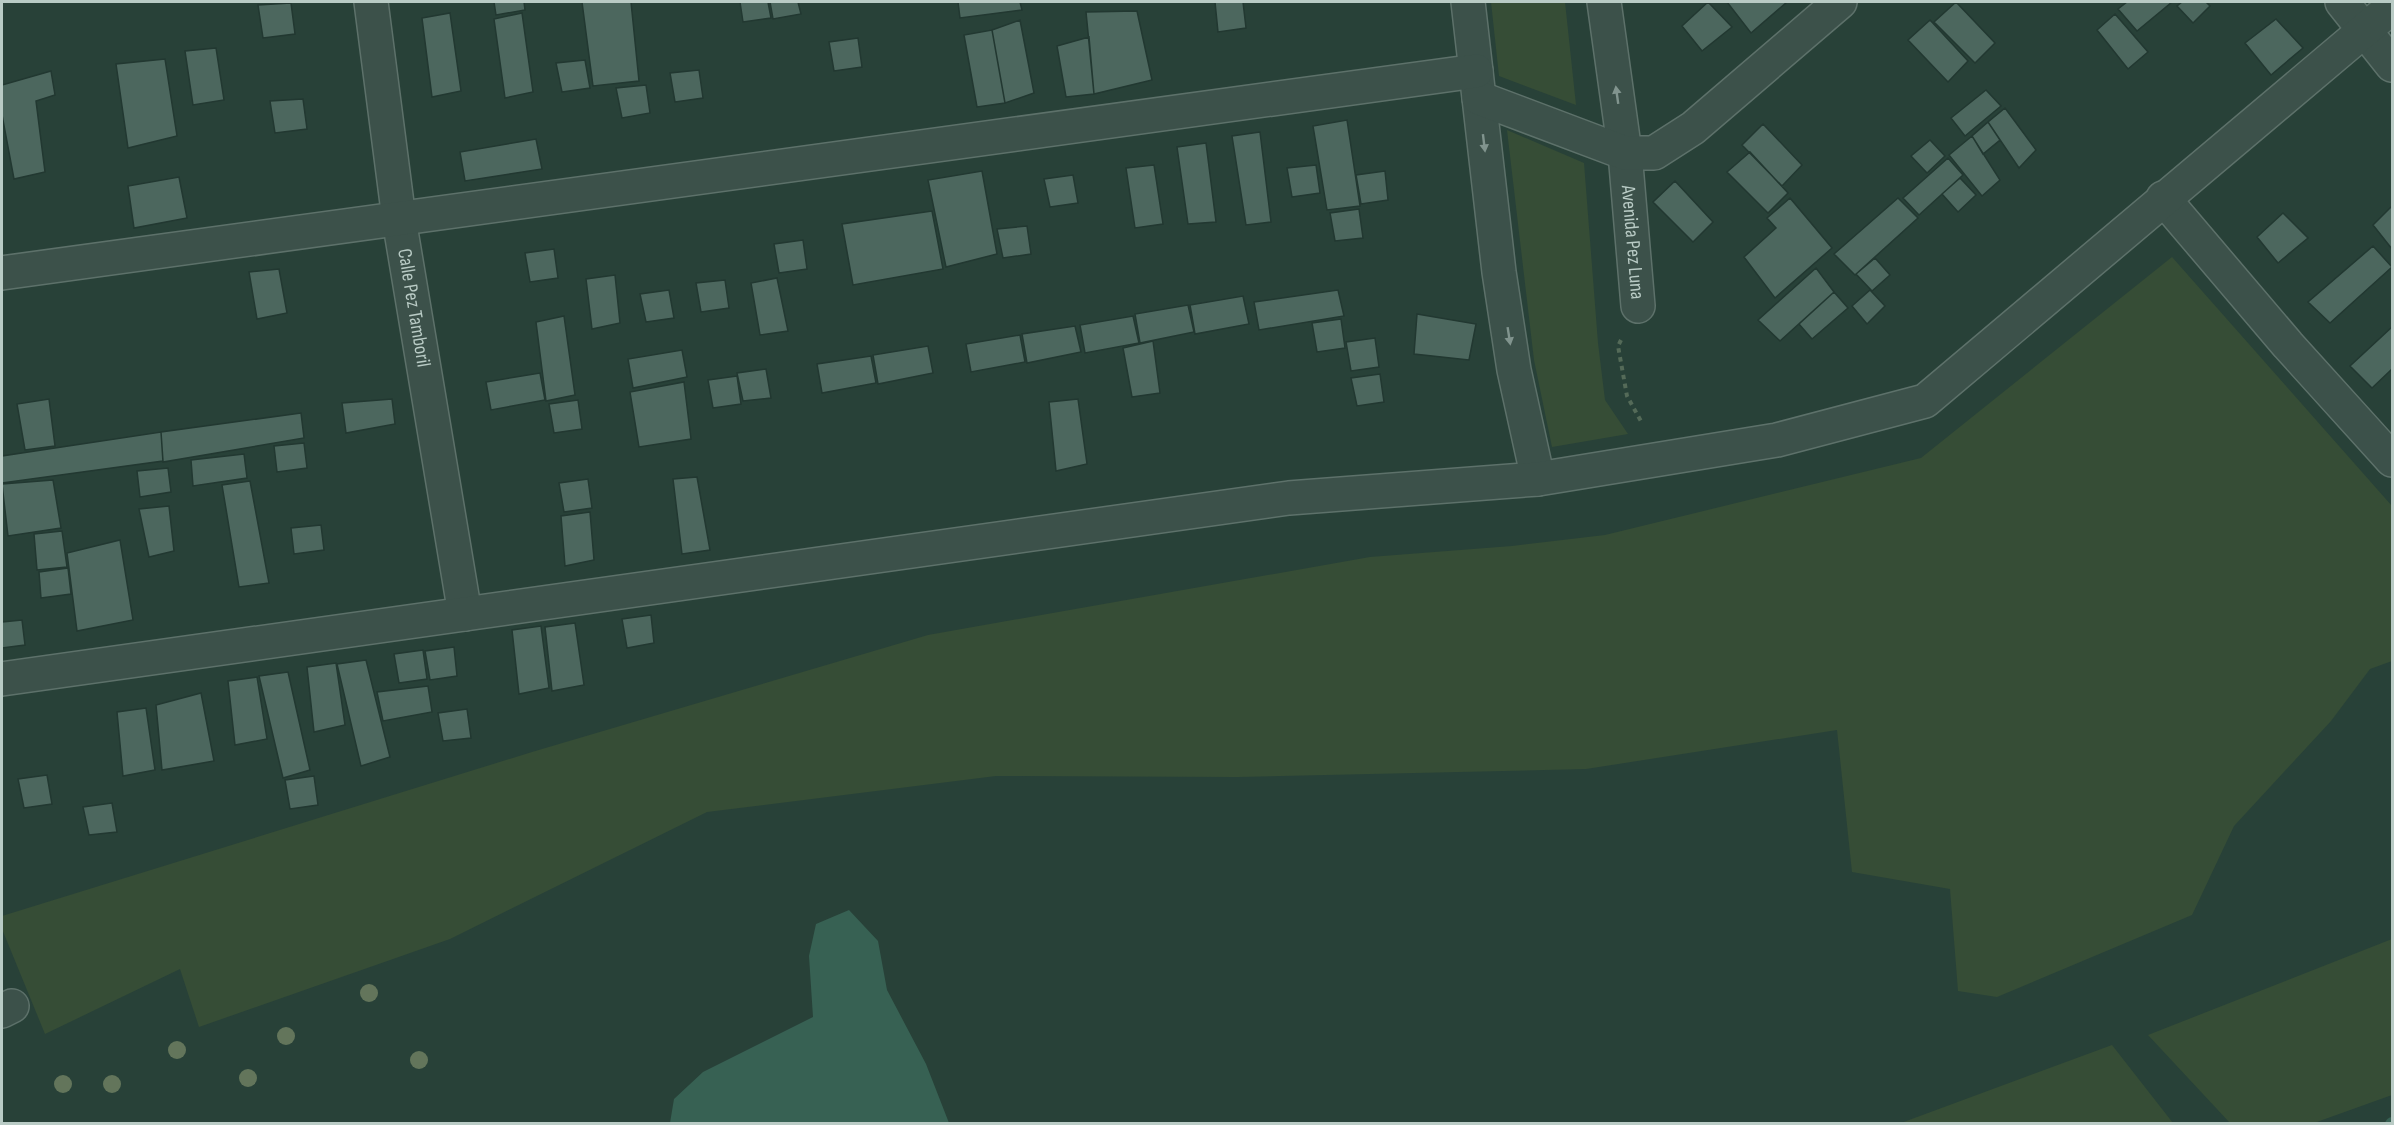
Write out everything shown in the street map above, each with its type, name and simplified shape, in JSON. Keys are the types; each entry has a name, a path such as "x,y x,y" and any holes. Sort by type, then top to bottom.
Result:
{"street":[{"name":"Calle Pez Tamboril","path":"371,2 399,219 465,614"},
{"path":"1468,2 1499,272 1514,370 1538,479"},
{"name":"Avenida Pez Luna","path":"1604,2 1625,153 1638,306"},
{"path":"2,273 399,219 1478,85 1625,153 1654,153 1693,128 1840,2"},
{"path":"2342,2 2392,65"},
{"path":"2,679 1289,498 1538,479 1777,440 1925,401 2392,7"},
{"path":"2163,198 2288,345 2392,460"}],"path":[{"name":"Avenida Pez Luna","path":"1638,306 1618,346 1627,396 1645,427 1682,456"}],"shaded area":[{"path":"1491,2 1565,2 1576,105 1499,76"},
{"path":"1507,130 1584,163 1598,343 1605,400 1628,434 1552,447 1534,360"},
{"path":"2172,257 2392,506 2392,661 2370,669 2331,721 2234,826 2192,915 1997,997 1958,991 1950,889 1852,872 1837,730 1586,769 1237,777 996,776 707,812 450,939 199,1027 180,969 45,1034 2,929 2,916 532,752 928,635 1370,557 1512,546 1605,535 1921,458"},
{"path":"849,910 878,941 887,990 926,1064 949,1123 670,1123 674,1099 703,1072 813,1017 809,956 816,924"},
{"path":"2392,939 2392,1095 2314,1123 2230,1123 2148,1035"},
{"path":"2112,1045 2173,1123 1901,1123"}],"building":[{"path":"494,2 524,2 525,10 496,15"},
{"path":"582,2 631,2 639,81 593,86"},
{"path":"740,2 768,2 771,18 743,22"},
{"path":"770,2 798,2 801,14 773,19"},
{"path":"958,2 1020,2 1022,10 960,18"},
{"path":"1215,2 1243,2 1246,28 1218,32"},
{"path":"1708,2 1732,27 1702,51 1682,26"},
{"path":"1727,2 1787,2 1751,33"},
{"path":"1956,2 1995,43 1975,63 1934,22"},
{"path":"2127,2 2172,2 2137,31 2118,9"},
{"path":"2182,2 2206,2 2210,6 2193,23 2177,6"},
{"path":"291,3 295,34 263,38 258,5"},
{"path":"1137,11 1152,80 1094,94 1086,12"},
{"path":"450,13 461,91 432,97 422,18"},
{"path":"522,13 533,92 505,98 494,19"},
{"path":"2115,14 2148,52 2128,69 2097,30"},
{"path":"2276,19 2303,48 2271,75 2245,43"},
{"path":"1020,20 1034,93 1005,103 992,30"},
{"path":"1930,20 1968,61 1948,82 1908,40"},
{"path":"992,30 1005,103 977,107 964,35"},
{"path":"1089,37 1094,94 1066,97 1057,46"},
{"path":"858,38 862,67 834,71 829,42"},
{"path":"216,48 224,100 193,105 185,51"},
{"path":"165,59 177,136 128,148 116,64"},
{"path":"585,60 590,88 562,92 556,63"},
{"path":"699,70 703,98 675,102 670,73"},
{"path":"51,71 55,95 36,101 45,172 14,179 2,115 2,85"},
{"path":"646,85 650,113 622,118 616,88"},
{"path":"1986,90 2001,106 1965,136 1951,118"},
{"path":"303,99 307,129 275,133 270,101"},
{"path":"2005,108 2036,150 2019,168 1988,122"},
{"path":"1347,120 1360,206 1327,210 1313,126"},
{"path":"1988,122 2000,140 1983,154 1972,136"},
{"path":"1763,124 1802,165 1782,186 1742,145"},
{"path":"1260,132 1271,222 1246,225 1232,136"},
{"path":"1972,136 2000,180 1982,196 1949,155"},
{"path":"536,139 542,169 465,181 460,152"},
{"path":"1930,140 1945,156 1927,173 1911,156"},
{"path":"1206,143 1216,222 1188,224 1177,147"},
{"path":"1750,152 1788,193 1768,213 1727,172"},
{"path":"1948,158 1963,175 1919,215 1903,198"},
{"path":"1154,165 1163,224 1135,228 1126,168"},
{"path":"1316,165 1320,193 1292,197 1287,168"},
{"path":"982,171 997,254 946,267 928,180"},
{"path":"1385,171 1388,200 1361,204 1356,175"},
{"path":"1073,175 1078,203 1050,207 1044,179"},
{"path":"179,177 187,218 134,228 128,186"},
{"path":"1960,178 1976,195 1958,212 1942,194"},
{"path":"1675,181 1713,222 1693,242 1653,202"},
{"path":"1790,198 1832,248 1775,298 1744,257 1776,228 1767,218"},
{"path":"1898,198 1918,218 1855,275 1834,254"},
{"path":"2392,206 2392,249 2373,225"},
{"path":"1359,209 1363,238 1335,241 1330,213"},
{"path":"932,211 943,269 853,285 842,224"},
{"path":"2283,213 2308,238 2278,263 2257,237"},
{"path":"1027,226 1031,254 1003,258 997,229"},
{"path":"803,240 807,269 779,273 774,244"},
{"path":"2373,246 2392,267 2330,323 2308,302"},
{"path":"554,249 558,278 530,282 525,253"},
{"path":"1875,258 1890,275 1872,291 1856,274"},
{"path":"1816,268 1834,292 1780,341 1758,320"},
{"path":"279,269 287,313 257,319 249,272"},
{"path":"615,275 620,323 592,329 586,279"},
{"path":"777,278 788,331 760,335 751,283"},
{"path":"725,280 729,308 701,312 696,283"},
{"path":"669,290 674,318 646,322 640,294"},
{"path":"1338,290 1344,316 1259,330 1254,302"},
{"path":"1870,290 1885,306 1867,324 1852,306"},
{"path":"1834,292 1848,308 1812,339 1799,324"},
{"path":"1243,296 1249,324 1195,334 1190,305"},
{"path":"1188,305 1194,332 1140,343 1135,314"},
{"path":"1417,314 1476,324 1469,360 1414,354"},
{"path":"564,316 575,395 546,401 536,322"},
{"path":"1133,316 1139,343 1085,353 1080,325"},
{"path":"1341,319 1345,348 1317,352 1312,323"},
{"path":"1075,326 1081,352 1027,363 1022,334"},
{"path":"2392,327 2392,369 2372,388 2350,366"},
{"path":"1020,335 1025,362 971,372 966,344"},
{"path":"1375,338 1379,367 1351,371 1346,342"},
{"path":"1153,341 1160,393 1132,397 1123,348"},
{"path":"928,346 933,373 878,384 873,355"},
{"path":"682,350 687,377 633,388 628,359"},
{"path":"871,356 876,383 822,393 817,364"},
{"path":"766,369 771,398 743,401 737,373"},
{"path":"540,373 545,400 491,410 486,382"},
{"path":"1380,374 1384,402 1357,406 1351,378"},
{"path":"737,376 741,404 713,408 708,380"},
{"path":"684,382 691,439 639,447 630,392"},
{"path":"49,399 55,446 25,450 17,404"},
{"path":"392,399 395,424 346,433 342,403"},
{"path":"1078,399 1087,464 1056,471 1049,402"},
{"path":"578,400 582,429 554,433 549,404"},
{"path":"301,413 304,438 163,462 161,432"},
{"path":"161,432 163,461 2,483 2,456"},
{"path":"304,443 307,468 277,472 274,446"},
{"path":"244,454 247,478 193,486 191,460"},
{"path":"168,468 171,492 140,497 137,471"},
{"path":"697,477 710,550 682,554 673,479"},
{"path":"588,479 592,508 564,512 559,483"},
{"path":"53,480 61,528 8,536 2,484"},
{"path":"250,481 269,583 239,587 222,485"},
{"path":"169,506 174,551 149,557 139,509"},
{"path":"590,512 594,560 565,566 561,516"},
{"path":"321,525 324,550 294,554 291,528"},
{"path":"62,531 67,567 37,570 34,534"},
{"path":"120,540 133,620 77,631 67,553"},
{"path":"68,568 71,594 41,598 39,572"},
{"path":"651,615 654,643 627,648 622,619"},
{"path":"22,620 25,645 2,648 2,622"},
{"path":"575,623 584,685 552,691 545,627"},
{"path":"541,626 549,688 519,694 512,630"},
{"path":"454,647 457,676 430,680 425,651"},
{"path":"423,650 427,679 399,683 394,654"},
{"path":"366,660 390,757 361,766 337,664"},
{"path":"336,663 345,725 314,732 307,667"},
{"path":"288,672 310,770 283,778 259,676"},
{"path":"257,677 267,739 235,745 228,681"},
{"path":"428,686 432,712 383,721 377,692"},
{"path":"201,693 214,761 162,770 156,705"},
{"path":"146,708 155,770 123,776 117,712"},
{"path":"467,709 471,738 443,741 438,713"},
{"path":"47,775 52,804 24,808 18,779"},
{"path":"314,776 318,805 290,809 285,780"},
{"path":"112,803 117,832 89,835 83,807"}]}
